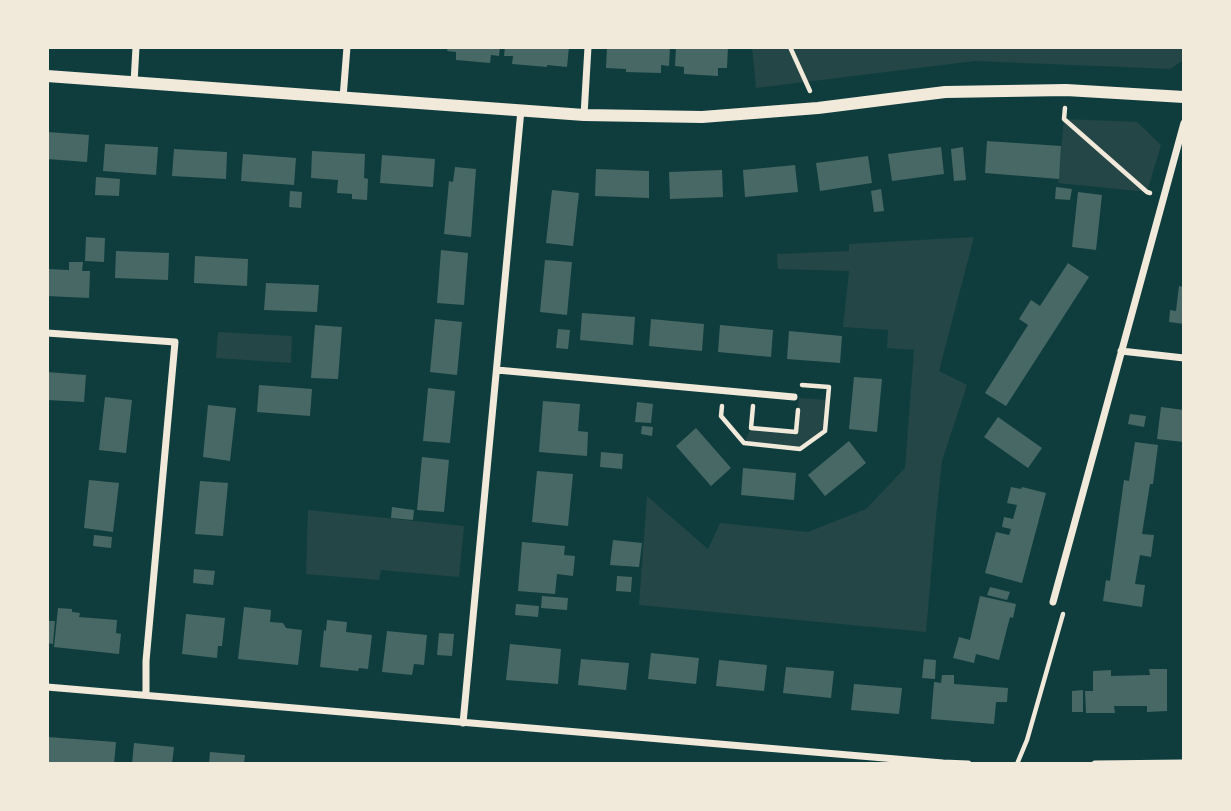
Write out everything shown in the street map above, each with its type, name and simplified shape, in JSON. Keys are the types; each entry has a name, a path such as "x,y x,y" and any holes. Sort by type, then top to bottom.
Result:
{"street":[{"path":"134,83 136,47"},
{"path":"343,98 347,47"},
{"path":"584,115 588,47"},
{"path":"47,76 584,115 702,117 818,108 945,93 1066,90 1184,97"},
{"path":"463,723 521,110"},
{"path":"1053,602 1184,123"},
{"path":"47,333 175,342 146,661 146,695"},
{"path":"1121,351 1184,358"},
{"path":"497,370 797,398"},
{"path":"47,687 968,764"},
{"path":"1096,764 1184,762"}],"path":[{"path":"790,47 818,108"},
{"path":"1066,90 1064,119 1147,192 1164,195"},
{"path":"723,391 721,416 744,443 800,449 825,431 829,387 801,385"},
{"path":"754,394 751,428 796,432 797,398"},
{"path":"1017,764 1027,740 1064,609 1053,602"}],"shaded area":[{"path":"752,47 1184,47 1182,61 1170,69 975,61 756,88"},
{"path":"1064,119 1137,122 1161,145 1147,192 1058,183"},
{"path":"974,237 939,371 967,385 942,461 926,632 639,605 647,496 708,549 720,523 808,532 866,509 905,468 914,350 887,348 888,330 843,327 849,271 778,269 777,254 849,251 849,244"},
{"path":"218,332 292,336 291,363 216,358"},
{"path":"799,398 828,400 825,431 800,449 744,443 751,428 796,432"},
{"path":"308,510 464,526 459,577 381,570 379,580 306,574"}],"building":[{"path":"448,47 500,47 499,56 491,55 490,63 456,60 456,52 447,51"},
{"path":"505,47 569,47 567,67 512,64 513,56 504,56"},
{"path":"607,47 670,47 669,66 661,65 661,73 626,72 626,69 606,68"},
{"path":"676,47 728,47 727,68 718,68 718,76 684,74 684,67 675,66"},
{"path":"47,132 89,135 87,162 47,159"},
{"path":"987,141 1061,146 1059,179 985,173"},
{"path":"105,144 158,147 156,175 103,171"},
{"path":"941,147 944,174 892,181 888,154"},
{"path":"963,147 966,180 954,181 951,149"},
{"path":"174,149 227,152 226,179 172,176"},
{"path":"312,151 365,154 367,200 352,199 352,194 337,193 338,180 311,178"},
{"path":"243,154 296,158 294,185 241,181"},
{"path":"382,155 435,159 433,187 380,183"},
{"path":"868,156 872,183 820,191 816,163"},
{"path":"795,165 798,192 745,197 743,170"},
{"path":"455,167 476,169 471,237 444,234 449,181 453,182"},
{"path":"596,169 649,171 649,198 595,196"},
{"path":"722,170 723,197 670,199 669,172"},
{"path":"96,177 120,179 119,196 95,195"},
{"path":"1056,187 1072,189 1070,200 1055,199"},
{"path":"881,189 884,211 874,212 871,191"},
{"path":"552,190 579,193 573,246 546,243"},
{"path":"290,191 302,192 301,208 289,207"},
{"path":"1078,192 1102,195 1096,250 1072,247"},
{"path":"86,237 105,238 104,262 85,261"},
{"path":"441,250 468,253 464,305 437,303"},
{"path":"116,251 169,253 168,280 115,278"},
{"path":"195,256 248,259 247,286 194,283"},
{"path":"545,260 572,262 567,315 540,312"},
{"path":"69,262 83,262 82,271 90,271 89,298 47,296 47,269 69,270"},
{"path":"1068,263 1089,277 1006,406 985,393 1028,325 1019,319 1031,300 1040,306"},
{"path":"266,283 319,285 317,312 264,310"},
{"path":"1179,286 1184,287 1184,324 1169,322 1170,310 1176,311"},
{"path":"582,313 635,317 633,345 580,340"},
{"path":"435,319 462,322 457,375 430,372"},
{"path":"651,319 704,324 702,351 649,346"},
{"path":"315,325 342,327 338,379 311,378"},
{"path":"720,325 773,330 771,357 718,352"},
{"path":"558,329 570,330 568,349 556,348"},
{"path":"789,331 842,336 840,363 787,359"},
{"path":"47,372 86,375 84,402 47,400"},
{"path":"854,377 882,379 877,432 849,429"},
{"path":"259,385 312,389 310,416 257,412"},
{"path":"428,388 455,391 450,443 423,441"},
{"path":"105,397 132,400 126,453 99,450"},
{"path":"543,401 580,404 578,431 588,432 587,456 539,452"},
{"path":"637,402 653,404 651,423 635,422"},
{"path":"208,405 236,408 230,461 203,457"},
{"path":"1161,407 1184,410 1184,442 1157,439"},
{"path":"1130,414 1146,416 1144,427 1128,424"},
{"path":"998,417 1042,448 1028,468 984,437"},
{"path":"642,426 653,427 652,436 641,434"},
{"path":"696,428 731,468 711,486 676,446"},
{"path":"849,441 866,463 825,496 808,475"},
{"path":"1135,442 1158,445 1142,534 1154,535 1151,557 1140,555 1135,584 1145,585 1142,607 1103,601 1106,580 1110,581 1124,480 1129,481"},
{"path":"601,452 623,454 622,469 600,467"},
{"path":"422,457 449,460 444,512 417,510"},
{"path":"743,468 796,473 794,500 741,495"},
{"path":"537,471 573,474 568,526 532,522"},
{"path":"89,480 119,483 113,532 84,528"},
{"path":"200,481 228,483 223,536 195,534"},
{"path":"1011,487 1046,493 1022,583 985,573 996,532 1009,535 1011,529 1002,527 1004,517 1013,519 1017,505 1007,503"},
{"path":"392,507 414,510 413,520 391,518"},
{"path":"94,535 112,537 111,548 93,546"},
{"path":"613,540 642,543 639,567 610,565"},
{"path":"522,542 565,546 564,555 575,556 573,576 557,574 555,594 518,591"},
{"path":"194,569 215,571 213,585 193,583"},
{"path":"617,576 632,577 631,592 616,591"},
{"path":"990,587 1010,592 1007,600 987,595"},
{"path":"542,596 568,598 567,610 541,608"},
{"path":"980,596 1016,604 999,660 976,654 974,663 953,658 959,637 970,640"},
{"path":"516,604 539,606 538,617 515,615"},
{"path":"244,607 271,610 270,622 283,623 286,628 302,630 298,665 238,659"},
{"path":"58,608 72,609 72,612 80,613 79,617 117,620 116,633 121,634 119,654 54,647"},
{"path":"186,614 225,618 222,646 218,646 217,658 182,654"},
{"path":"327,620 347,622 346,632 372,635 368,669 359,668 358,671 320,667"},
{"path":"47,621 55,621 53,644 47,643"},
{"path":"387,631 427,635 424,665 414,664 412,675 382,672"},
{"path":"439,633 454,634 452,656 437,655"},
{"path":"510,644 561,649 558,684 506,680"},
{"path":"651,653 699,658 696,684 648,679"},
{"path":"581,659 629,663 626,690 578,685"},
{"path":"924,659 936,660 935,679 922,678"},
{"path":"719,660 767,665 764,691 716,686"},
{"path":"786,667 834,671 831,698 783,693"},
{"path":"1149,669 1167,669 1167,711 1147,712 1147,706 1114,706 1115,713 1086,713 1085,691 1093,691 1093,671 1111,670 1111,676 1150,675"},
{"path":"942,675 954,675 954,684 1008,688 1007,702 996,702 994,724 931,719 934,682 941,683"},
{"path":"854,684 902,688 899,714 851,710"},
{"path":"1083,690 1083,712 1072,712 1072,691"},
{"path":"47,737 116,742 114,764 47,764"},
{"path":"134,743 174,747 172,764 132,764"},
{"path":"210,752 245,755 244,764 209,764"}]}
